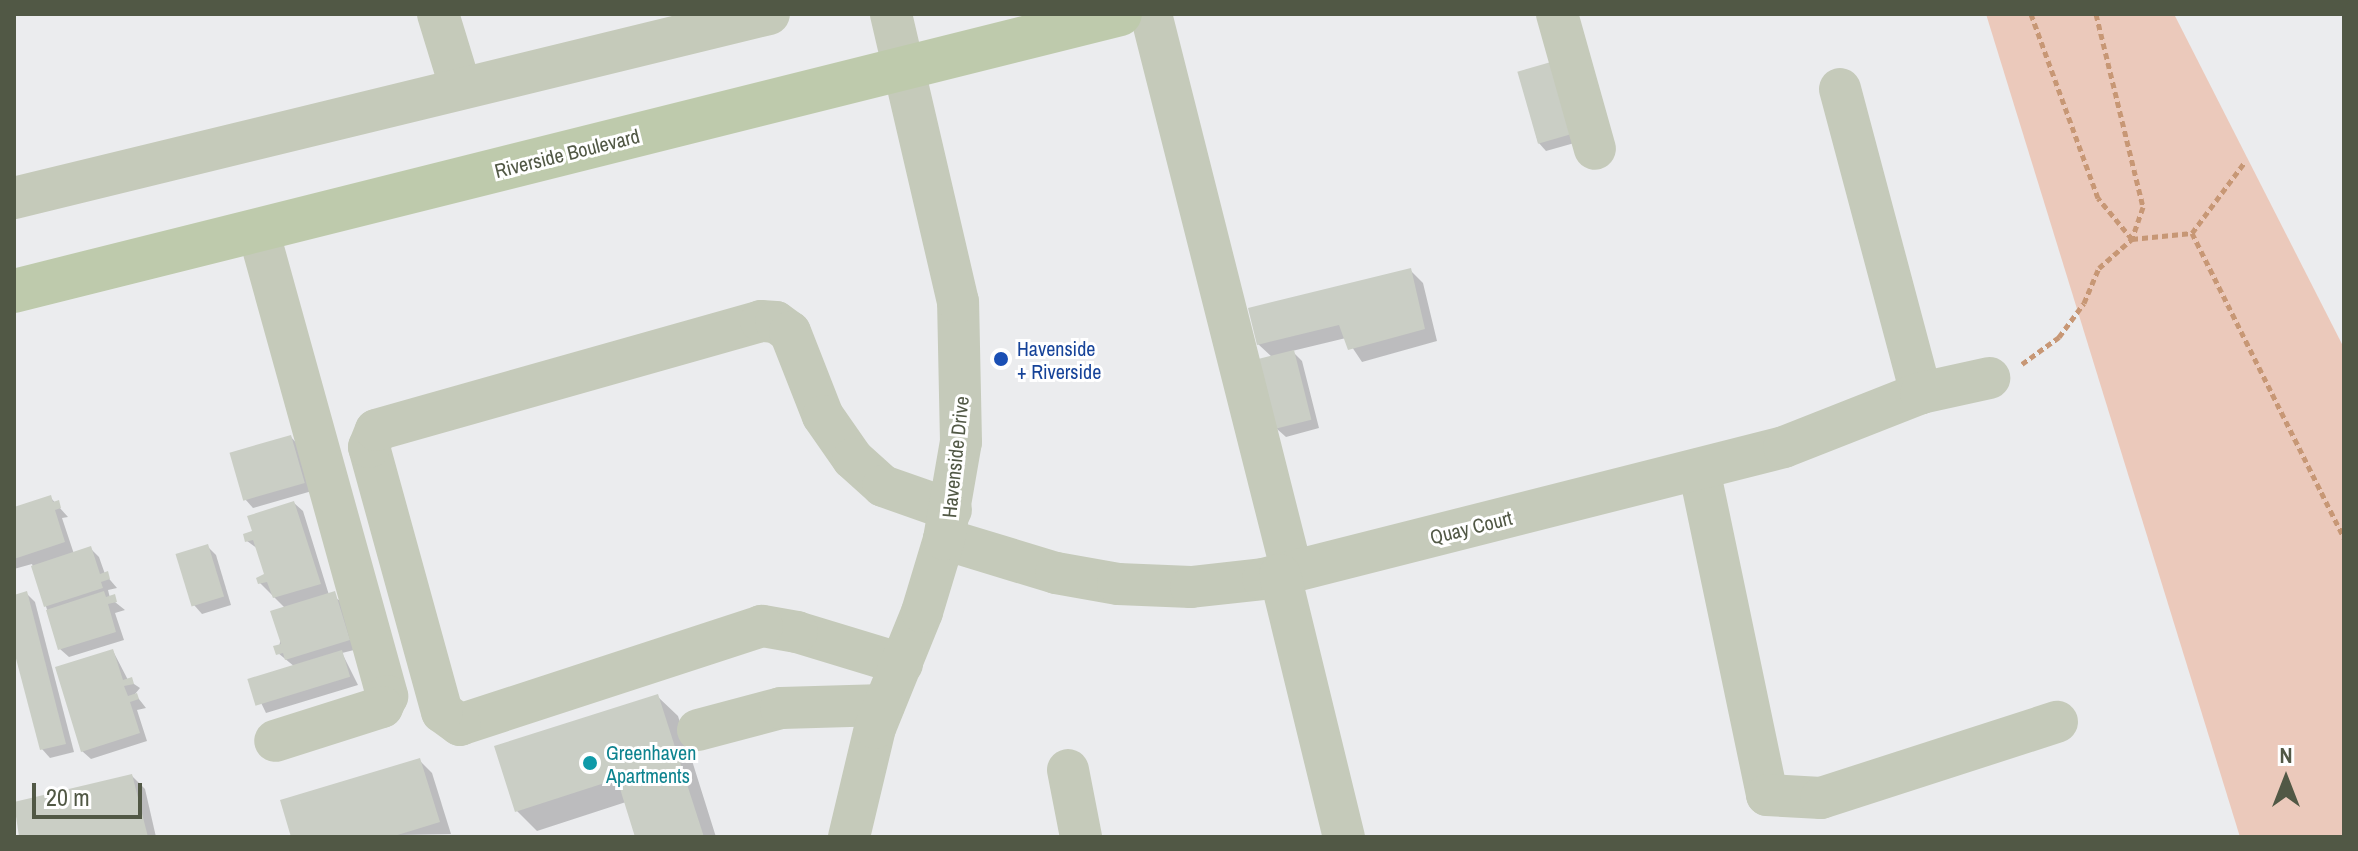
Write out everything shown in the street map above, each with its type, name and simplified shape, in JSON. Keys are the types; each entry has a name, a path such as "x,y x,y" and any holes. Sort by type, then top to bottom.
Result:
{"main road":[{"name":"Riverside Boulevard","path":"14,291 1120,14"}],"street":[{"path":"438,14 460,86"},
{"path":"14,198 460,86 769,14"},
{"name":"Havenside Drive","path":"849,837 854,803 884,705 902,664 948,525 961,442 958,302 943,222 902,69 891,14"},
{"path":"1151,14 1286,574 1344,837"},
{"path":"1557,14 1595,149"},
{"path":"1840,89 1921,393"},
{"path":"258,230 387,696 382,707 275,741"},
{"name":"Quay Court","path":"902,664 762,626 460,725 442,712 369,447 376,430 761,321 776,322 790,332 823,416 853,459 883,486 948,525 1056,573 1118,584 1191,587 1286,574 1784,447 1921,393 1989,378"},
{"path":"1699,469 1767,795 1821,798 2057,722"},
{"path":"698,730 781,708 884,705"},
{"path":"1068,770 1081,837"}],"path":[{"path":"2031,14 2098,198 2132,239"},
{"path":"2035,359 2084,303 2099,268 2132,239 2143,207 2096,14"},
{"path":"2132,239 2192,233 2244,163"},
{"path":"2192,233 2344,538"}],"shaded area":[{"path":"1986,14 2174,14 2344,348 2344,837 2240,837"}],"building":[{"path":"1551,62 1572,134 1538,144 1517,72"},
{"path":"1411,268 1425,329 1348,350 1339,325 1257,345 1248,308"},
{"path":"1294,350 1311,420 1275,429 1257,359"},
{"path":"291,435 305,483 243,501 229,453"},
{"path":"51,495 53,502 59,500 61,508 55,510 65,542 14,559 14,507"},
{"path":"294,501 321,584 273,598 267,582 258,584 256,578 264,574 253,540 245,542 243,534 252,531 247,516"},
{"path":"208,544 224,597 192,607 175,554"},
{"path":"91,546 100,574 108,571 110,579 101,582 103,588 44,607 31,566"},
{"path":"27,591 66,744 40,750 14,651 14,595"},
{"path":"104,591 106,597 115,594 117,602 108,604 116,632 58,650 46,610"},
{"path":"335,591 350,640 285,660 283,653 276,655 273,646 281,644 270,611"},
{"path":"113,649 123,680 132,677 134,684 124,686 128,696 137,693 139,699 130,702 140,733 81,752 55,667"},
{"path":"342,650 350,677 256,706 247,679"},
{"name":"Greenhaven Apartments","path":"658,694 704,837 635,837 617,779 515,812 494,746"},
{"path":"420,758 440,822 391,837 291,837 280,800"},
{"path":"132,774 148,837 19,837 14,802"}],"place":[{"name":"Havenside + Riverside","path":"1001,359"},
{"name":"Greenhaven Apartments","path":"590,763"}]}
